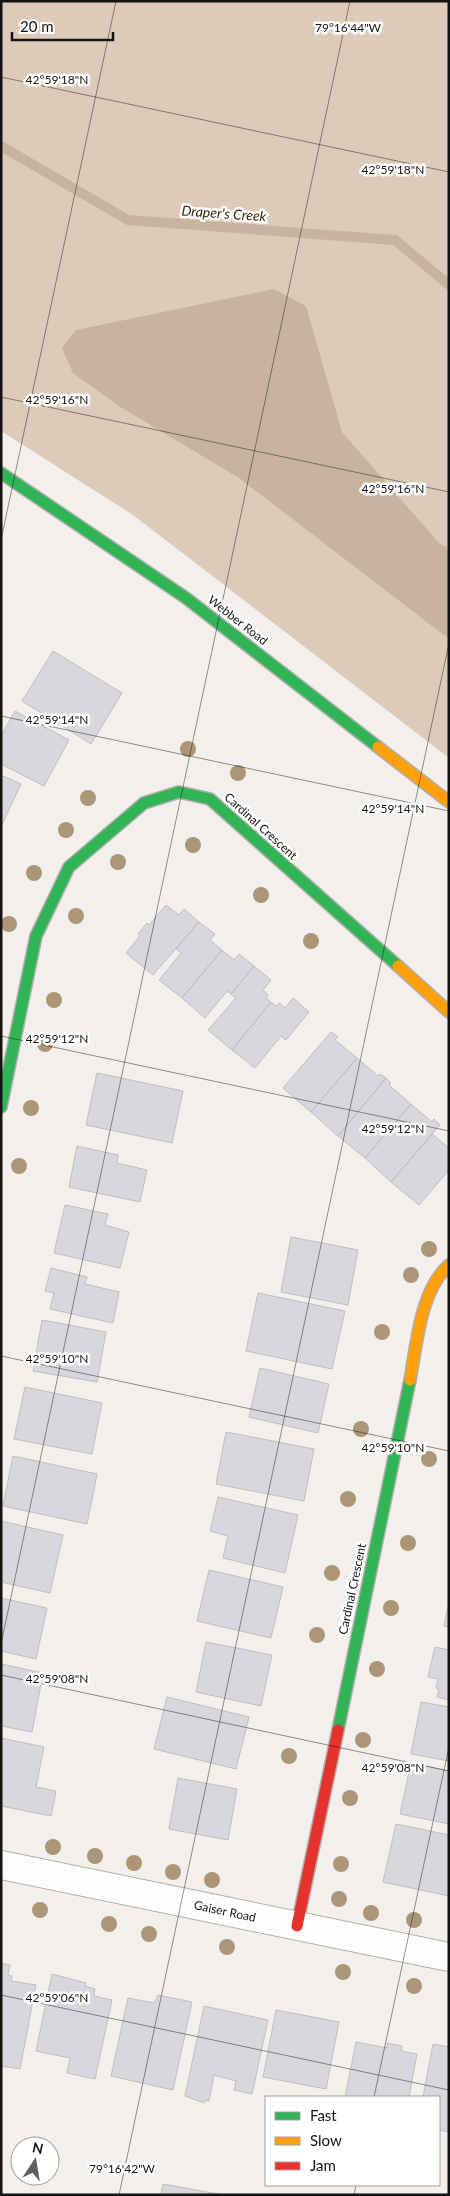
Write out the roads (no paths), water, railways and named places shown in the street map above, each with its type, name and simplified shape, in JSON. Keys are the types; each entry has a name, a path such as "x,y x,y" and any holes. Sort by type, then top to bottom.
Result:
{"street":[{"name":"Webber Road","path":"1,473 186,598 449,802"},
{"name":"Cardinal Crescent","path":"1,1107 36,936 69,867 144,803 179,792 210,799 449,1012"},
{"name":"Cardinal Crescent","path":"297,1926 425,1307 439,1274 449,1265"},
{"name":"Gaiser Road","path":"1,1866 449,1957"}],"waterway":[{"name":"Draper's Creek","path":"1,146 128,220 395,240 449,285"}]}
